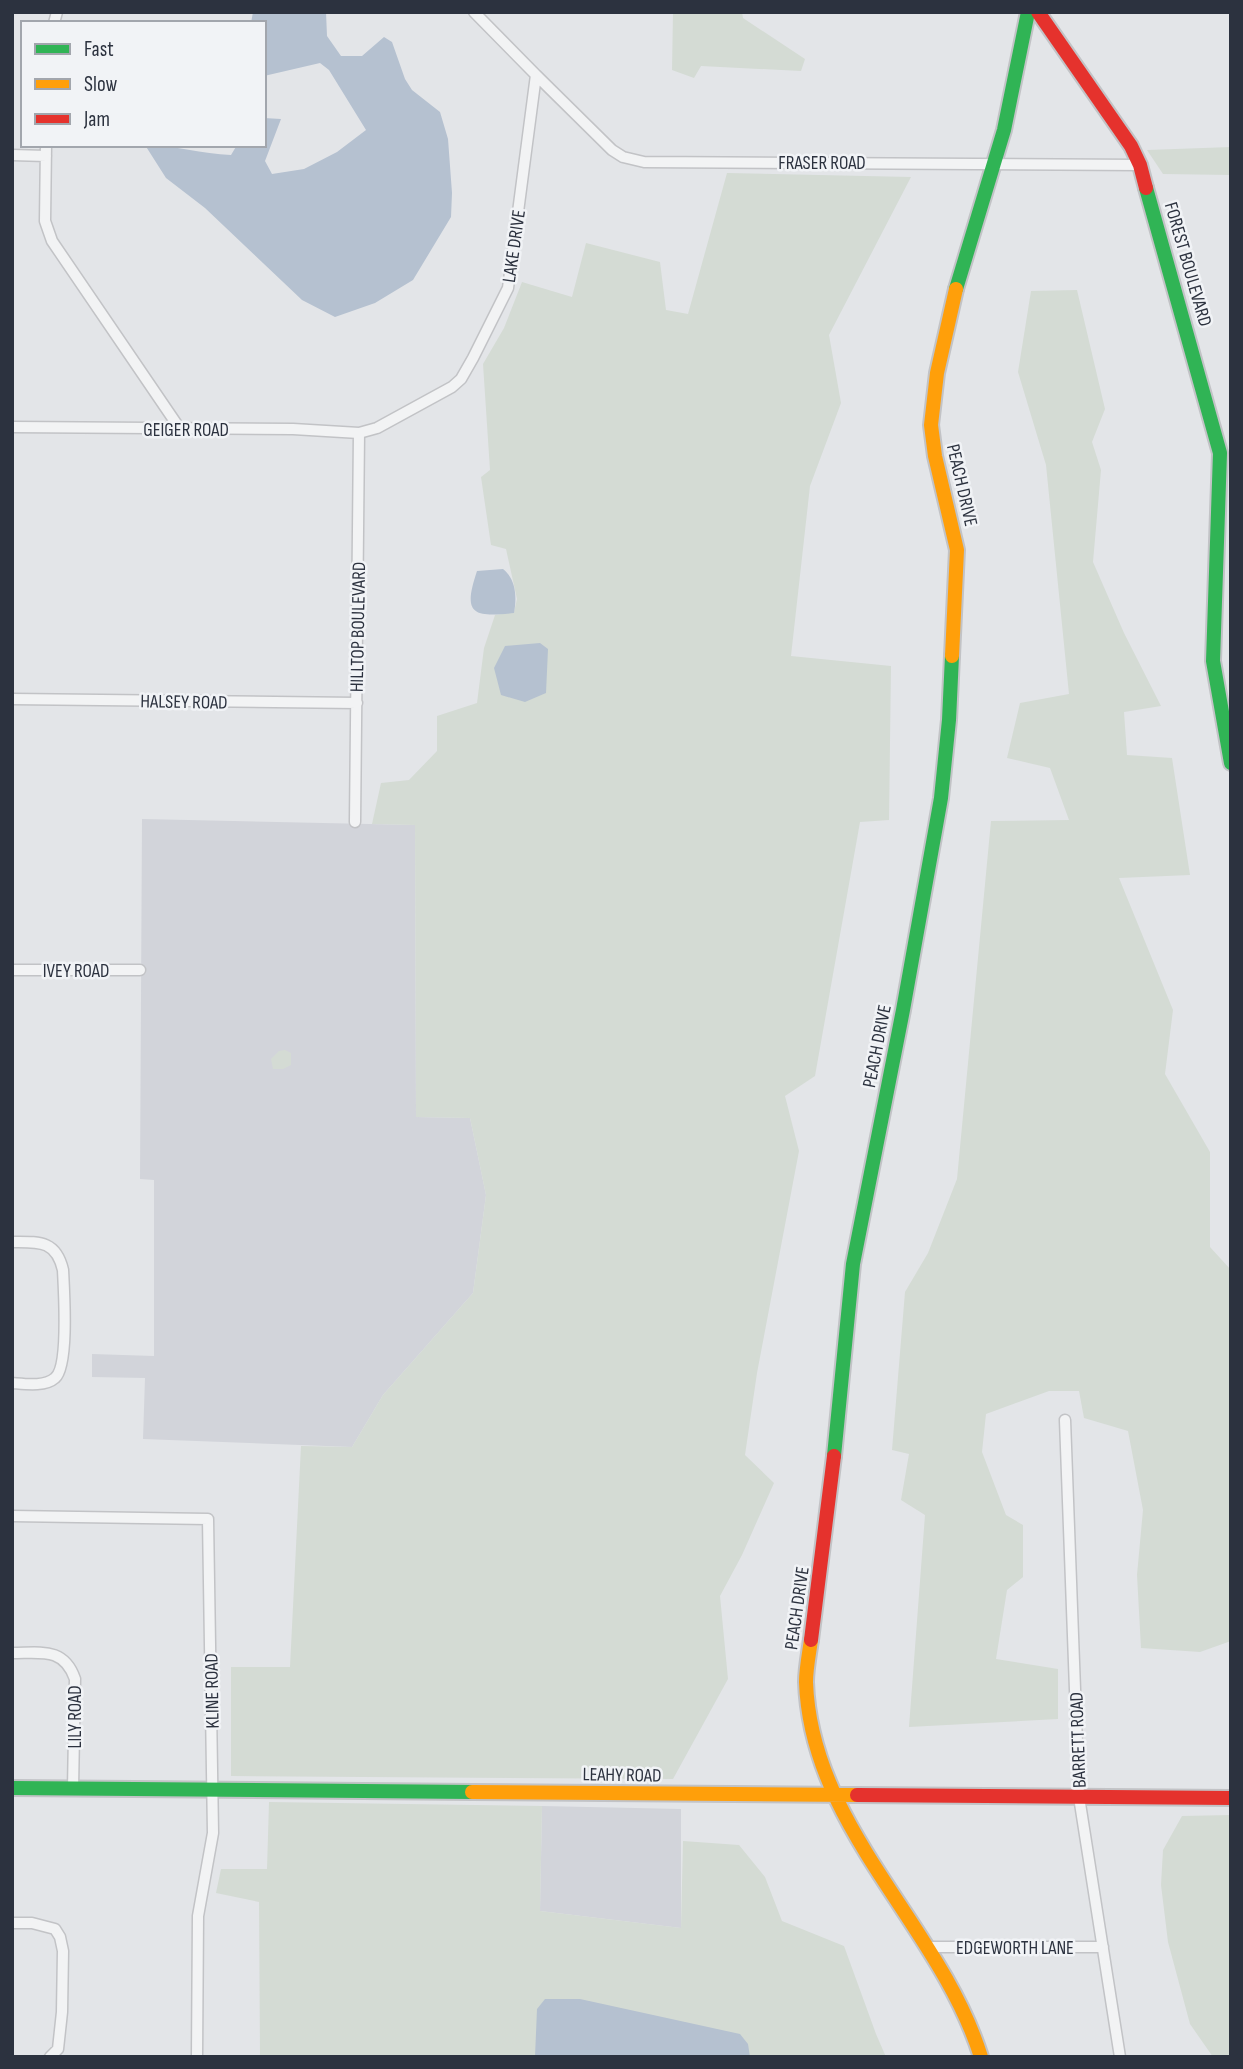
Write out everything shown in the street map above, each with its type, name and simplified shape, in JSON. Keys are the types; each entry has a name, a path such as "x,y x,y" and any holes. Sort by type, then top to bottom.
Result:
{"main road":[{"name":"PEACH DRIVE","path":"981,2057 966,2011 846,1821 834,1795 816,1745 807,1708 807,1669 835,1444 853,1264 927,876 946,750 957,550 954,526 935,452 931,427 932,405 956,285 995,164 1028,12"},
{"name":"FOREST BOULEVARD","path":"1038,12 1131,146 1140,164 1220,453 1213,661 1231,763"},
{"name":"LEAHY ROAD","path":"12,1788 1231,1798"}],"street":[{"path":"474,12 536,75"},
{"name":"FRASER ROAD","path":"536,75 612,150 634,160 1140,164"},
{"name":"LAKE DRIVE","path":"359,433 377,428 452,387 461,379 501,305 512,269 536,75"},
{"path":"12,155 46,151 45,220 52,241 180,429"},
{"name":"GEIGER ROAD","path":"12,427 293,429 359,433"},
{"name":"HILLTOP BOULEVARD","path":"355,822 359,433"},
{"name":"HALSEY ROAD","path":"12,699 357,703"},
{"name":"IVEY ROAD","path":"12,970 141,970"},
{"path":"12,1242 38,1242 52,1247 60,1256 64,1317 64,1363 56,1378 33,1384 12,1383"},
{"name":"BARRETT ROAD","path":"1065,1420 1079,1797 1120,2057"},
{"name":"KLINE ROAD","path":"12,1516 208,1519 213,1833 198,1916 197,2057"},
{"name":"LILY ROAD","path":"12,1653 50,1653 65,1660 71,1667 75,1679 73,1789"},
{"path":"12,1923 44,1925 55,1929 60,1937 63,1951 62,2012 58,2049 50,2057"},
{"name":"EDGEWORTH LANE","path":"926,1947 1103,1947"}],"shaded area":[{"path":"673,12 742,12 743,18 805,59 801,71 701,66 694,78 672,70"},
{"path":"1231,147 1231,175 1163,174 1147,150"},
{"path":"727,173 911,177 829,335 841,403 810,486 791,656 891,666 889,820 860,822 815,1076 785,1096 799,1151 757,1373 745,1455 774,1483 742,1555 720,1596 728,1679 673,1779 231,1776 231,1667 290,1667 301,1446 352,1447 383,1395 473,1293 486,1195 470,1118 416,1117 415,825 372,824 381,783 409,780 437,751 437,716 477,703 484,648 495,615 514,612 517,599 506,549 491,545 481,477 490,470 483,364 504,328 522,282 572,297 586,243 660,262 666,310 688,314"},
{"path":"1077,290 1105,409 1092,442 1101,470 1093,562 1124,633 1161,706 1124,712 1127,755 1172,758 1190,875 1119,878 1173,1010 1165,1074 1210,1152 1210,1247 1231,1270 1231,1641 1200,1652 1141,1648 1137,1575 1143,1510 1128,1431 1084,1418 1079,1391 1049,1391 986,1414 982,1452 1006,1515 1023,1525 1023,1577 1007,1590 996,1659 1058,1669 1058,1719 909,1727 925,1515 901,1500 909,1454 892,1450 905,1292 928,1253 957,1179 991,821 1069,820 1050,768 1007,758 1020,703 1069,694 1046,465 1018,372 1031,291"},
{"path":"142,819 415,825 416,1117 470,1118 486,1195 473,1293 383,1395 352,1447 143,1439 145,1378 92,1377 92,1354 154,1356 154,1180 140,1179"},
{"path":"279,1051 291,1053 291,1065 283,1069 273,1069 271,1059"},
{"path":"269,1802 542,1806 540,1911 681,1928 683,1841 739,1845 765,1877 782,1921 844,1946 886,2057 260,2057 259,1902 216,1893 221,1869 267,1869"},
{"path":"542,1806 681,1809 681,1928 540,1911"},
{"path":"1231,1815 1231,2057 1213,2057 1190,2024 1168,1942 1161,1885 1163,1850 1182,1816"}],"water":[{"path":"253,12 326,12 327,36 341,56 362,56 384,37 392,42 405,79 412,90 440,112 448,139 451,217 413,280 375,303 335,317 302,300 205,208 166,178 146,147 173,147 231,155 236,147 266,147 266,118 281,119 265,161 272,174 304,169 337,152 366,130 329,70 320,63 266,76 266,21 251,21"},
{"path":"503,569 511,578 514,589 514,613 488,614 474,610 471,596 477,571"},
{"path":"540,643 548,649 546,693 525,702 501,695 494,668 505,646"},
{"path":"545,1999 580,1999 740,2034 748,2044 750,2057 535,2057 537,2009"}],"traffic: fast":[{"path":"956,289 1004,130 1028,12"},
{"path":"1146,188 1220,453 1213,661 1231,763"},
{"path":"834,1456 853,1264 941,798 952,656"},
{"path":"12,1788 472,1792"}],"traffic: slow":[{"path":"952,656 957,550 935,456 931,425 937,373 956,289"},
{"path":"811,1640 806,1682 813,1735 830,1784 853,1830 937,1963 962,2009 981,2057"},
{"path":"472,1792 857,1795"}],"traffic: jam":[{"path":"1038,12 1131,146 1146,188"},
{"path":"811,1640 834,1456"},
{"path":"857,1795 1231,1798"}]}
